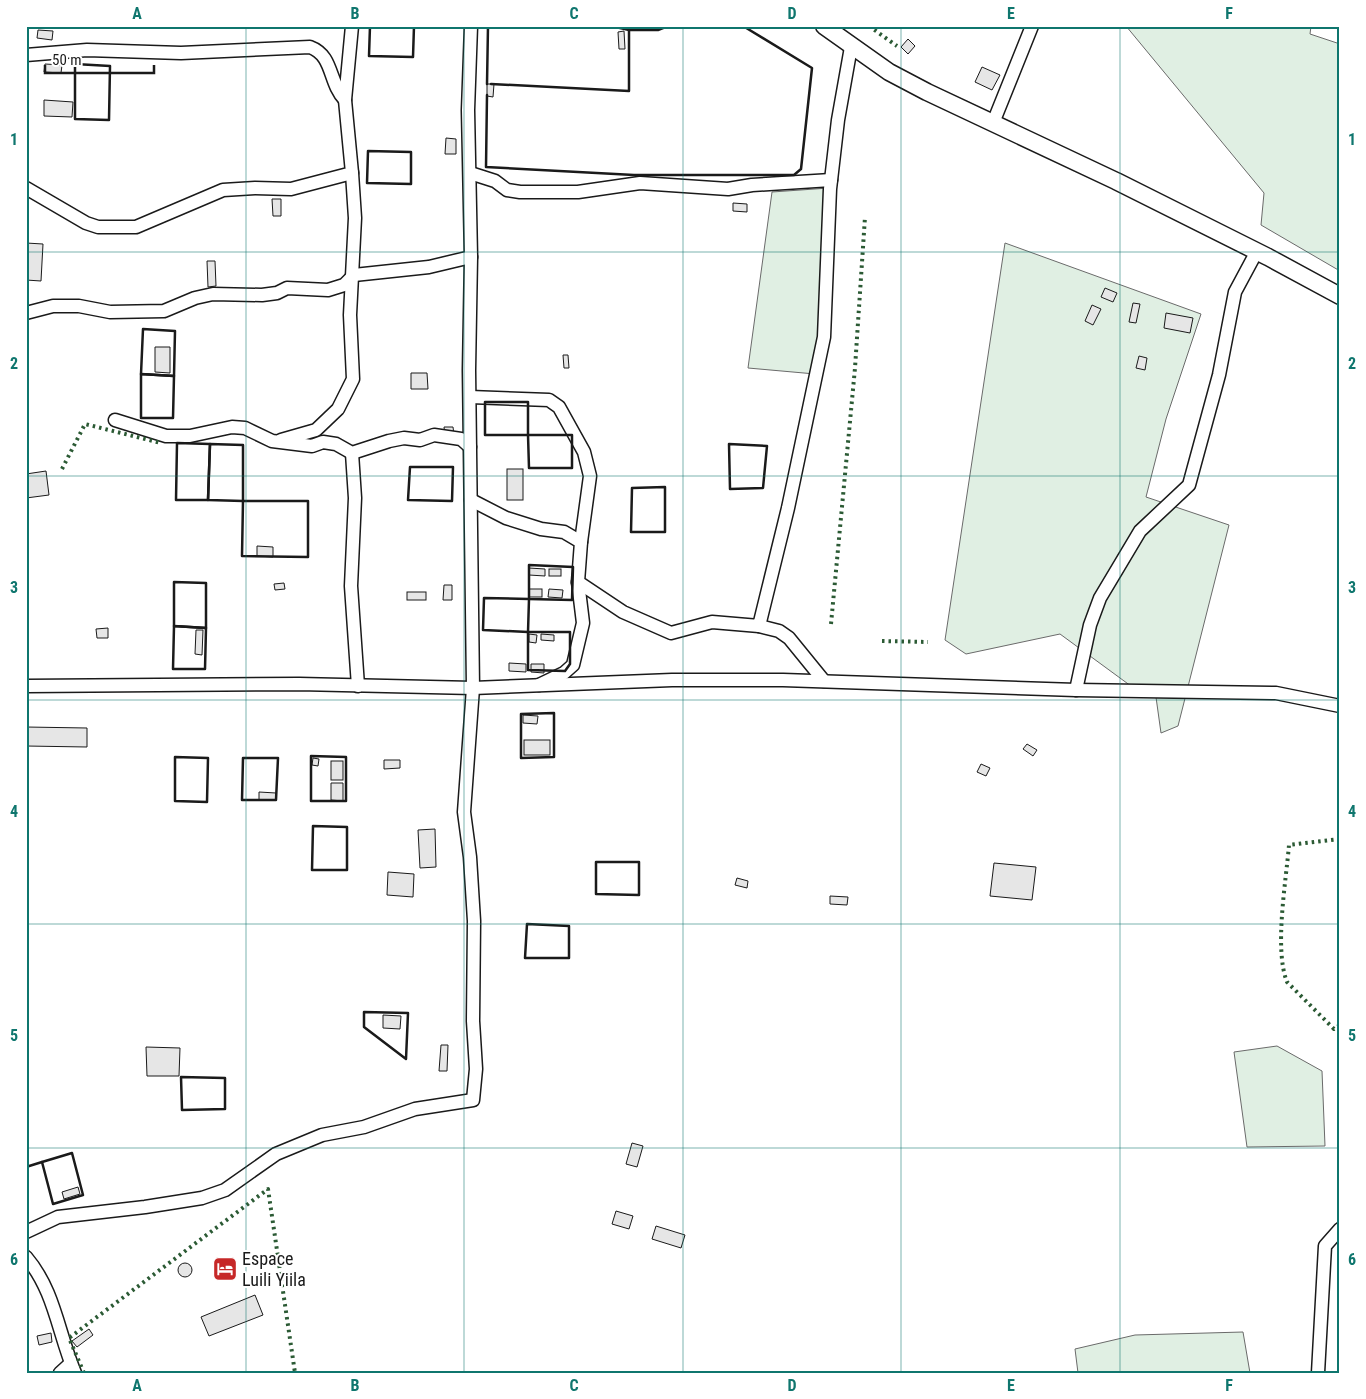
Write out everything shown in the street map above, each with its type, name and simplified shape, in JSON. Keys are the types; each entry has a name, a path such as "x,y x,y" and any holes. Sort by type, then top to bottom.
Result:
{"street":[{"path":"276,442 316,430 338,409 353,379 350,315 354,275 355,201 345,100 352,26"},
{"path":"26,1232 58,1217 202,1198 225,1190 276,1154 322,1135 364,1127 415,1109 473,1100 476,1069 473,1021 474,921 470,857 464,812 473,688 470,447 471,257 468,110 471,26"},
{"path":"824,26 851,47 920,88 1257,252 1340,296"},
{"path":"993,122 1032,26"},
{"path":"26,55 87,50 181,53 310,47 320,51 328,63 336,90 345,100"},
{"path":"760,626 788,508 824,337 831,180 851,47"},
{"path":"470,173 495,181 507,190 520,192 578,192 640,183 728,189 752,185 831,180"},
{"path":"26,188 86,223 98,227 136,227 223,190 255,188 291,189 352,174"},
{"path":"1076,690 1090,625 1100,598 1140,532 1189,485 1219,375 1235,292 1257,252"},
{"path":"26,314 53,306 79,306 118,312 164,311 213,294 262,295 277,293 287,288 328,290 344,285 354,275 429,268 471,257"},
{"path":"470,397 549,400 559,407 584,452 590,476 581,542 578,582 583,623 572,665 564,673 535,688"},
{"path":"115,420 166,436 190,436 232,427 245,428 276,442 312,446 323,442 336,444 352,453 390,441 404,438 420,440 434,435 460,439 470,447"},
{"path":"352,453 355,498 351,586 358,686"},
{"path":"471,500 506,518 541,528 564,532 581,542"},
{"path":"578,582 623,612 671,633 712,622 760,626 779,631 789,638 824,681"},
{"path":"26,686 280,684 535,688 672,680 824,681 1076,690 1276,693 1340,706"},
{"path":"1318,1373 1326,1246 1340,1229"},
{"path":"26,1257 41,1277 55,1307 73,1368 60,1373"}],"green space":[{"path":"1126,26 1311,26 1310,34 1340,44 1340,271 1261,225 1264,193"},
{"path":"829,188 825,297 815,374 748,368 772,192"},
{"path":"1005,243 1201,314 1166,419 1146,497 1229,525 1178,726 1161,733 1155,690 1135,689 1060,634 966,654 945,640"},
{"path":"1277,1046 1322,1071 1325,1146 1247,1147 1234,1052"},
{"path":"1243,1332 1250,1373 1078,1373 1075,1349 1135,1335"}],"building":[{"path":"38,30 53,31 52,40 37,38"},
{"path":"624,31 625,49 619,49 618,32"},
{"path":"908,39 915,46 908,54 901,47"},
{"path":"45,64 62,65 61,73 44,72"},
{"path":"982,67 1000,75 992,90 975,82"},
{"path":"487,84 494,84 493,97 487,96"},
{"path":"44,100 73,102 72,117 44,116"},
{"path":"446,138 456,139 456,154 445,154"},
{"path":"272,199 281,199 281,216 273,216"},
{"path":"733,203 747,204 747,212 733,211"},
{"path":"26,243 43,244 41,281 26,280"},
{"path":"207,261 215,261 216,286 208,287"},
{"path":"1105,288 1117,293 1113,302 1101,297"},
{"path":"1133,303 1140,304 1136,323 1129,322"},
{"path":"1092,305 1101,309 1093,325 1085,321"},
{"path":"1166,313 1193,318 1190,333 1164,328"},
{"path":"155,347 170,347 170,373 155,372"},
{"path":"563,355 568,355 569,368 564,368"},
{"path":"1139,356 1147,358 1145,370 1136,368"},
{"path":"411,373 427,373 428,389 411,389"},
{"path":"444,427 453,427 454,435 445,436"},
{"path":"507,469 523,469 523,500 507,500"},
{"path":"46,471 49,495 26,498 26,474"},
{"path":"257,546 273,547 273,557 257,556"},
{"path":"529,568 545,569 545,576 529,575"},
{"path":"549,569 561,569 561,576 549,576"},
{"path":"284,583 285,589 275,590 274,584"},
{"path":"444,585 452,585 452,600 443,600"},
{"path":"529,589 542,589 542,597 529,597"},
{"path":"549,589 563,590 562,598 548,597"},
{"path":"407,592 426,592 426,600 407,600"},
{"path":"108,628 108,638 97,638 96,629"},
{"path":"196,630 203,630 202,655 195,654"},
{"path":"529,634 537,635 536,643 529,642"},
{"path":"541,634 554,635 554,641 541,640"},
{"path":"509,663 526,664 526,672 509,671"},
{"path":"531,664 544,664 544,673 531,672"},
{"path":"523,715 538,716 537,724 523,723"},
{"path":"26,727 87,728 87,747 26,746"},
{"path":"524,740 550,740 550,755 524,755"},
{"path":"1027,744 1037,750 1033,756 1023,749"},
{"path":"313,758 319,759 318,766 312,765"},
{"path":"384,760 400,760 400,768 384,769"},
{"path":"331,761 343,761 343,780 331,780"},
{"path":"981,764 990,768 986,776 977,772"},
{"path":"331,783 343,783 343,801 331,800"},
{"path":"259,792 276,793 276,800 259,800"},
{"path":"435,829 436,867 420,868 418,830"},
{"path":"994,863 1036,867 1032,900 990,896"},
{"path":"388,872 414,874 413,897 387,895"},
{"path":"737,878 748,881 747,888 735,885"},
{"path":"830,896 848,897 847,905 830,904"},
{"path":"383,1015 401,1016 400,1029 383,1028"},
{"path":"441,1045 448,1045 447,1071 439,1071"},
{"path":"146,1047 180,1048 179,1076 147,1076"},
{"path":"632,1143 643,1146 637,1167 626,1164"},
{"path":"78,1187 80,1194 64,1199 62,1192"},
{"path":"616,1211 633,1216 629,1229 612,1224"},
{"path":"656,1226 685,1235 681,1248 652,1239"},
{"path":"185,1263 190,1265 192,1270 190,1275 185,1277 180,1275 178,1270 180,1265"},
{"path":"255,1295 263,1315 209,1336 201,1317"},
{"path":"89,1329 93,1335 77,1347 72,1341"},
{"path":"51,1333 52,1342 39,1345 37,1336"}],"hedge":[{"path":"869,26 897,46"},
{"path":"831,624 855,368 865,217"},
{"path":"62,469 85,424 161,443"},
{"path":"882,641 928,642"},
{"path":"1340,839 1289,845 1281,934 1281,952 1287,982 1334,1029 1340,1025"},
{"path":"84,1373 69,1338 268,1189 295,1373"}],"wall":[{"path":"370,26 369,56 413,57 414,26"},
{"path":"487,84 488,26"},
{"path":"611,26 629,30"},
{"path":"491,84 629,91 629,30 658,30 668,26"},
{"path":"487,95 486,167 634,175 794,175 801,169 812,68 743,26"},
{"path":"75,64 110,66 109,120 75,119 75,64"},
{"path":"368,151 411,152 411,184 367,183 368,151"},
{"path":"143,329 175,331 174,376 141,374 143,329"},
{"path":"141,374 174,376 173,418 141,418 141,374"},
{"path":"485,402 528,402 528,435 485,435 485,402"},
{"path":"528,435 572,435 572,468 529,468 528,435"},
{"path":"177,443 210,444 208,500 176,500 177,443"},
{"path":"210,444 243,445 243,501 208,500 210,444"},
{"path":"729,444 767,446 763,488 730,489 729,444"},
{"path":"410,467 453,467 452,501 408,500 410,467"},
{"path":"665,487 665,532 631,532 632,488 665,487"},
{"path":"243,501 308,501 308,557 242,556 243,501"},
{"path":"529,565 573,567 572,600 529,599 529,565"},
{"path":"174,582 206,583 206,628 174,626 174,582"},
{"path":"484,598 529,599 528,632 483,630 484,598"},
{"path":"174,626 206,628 205,669 173,669 174,626"},
{"path":"528,632 570,632 570,664 565,671 528,670 528,632"},
{"path":"554,713 554,757 521,758 521,714 554,713"},
{"path":"311,756 346,757 346,801 311,801 311,756"},
{"path":"175,757 208,758 207,802 175,801 175,757"},
{"path":"243,758 278,758 276,800 242,800 243,758"},
{"path":"313,826 347,827 347,870 312,870 313,826"},
{"path":"596,862 639,862 639,895 596,894 596,862"},
{"path":"527,924 569,926 569,958 525,958 527,924"},
{"path":"364,1012 408,1013 406,1059 364,1027 364,1012"},
{"path":"181,1077 225,1078 225,1109 182,1110 181,1077"},
{"path":"72,1153 83,1195 53,1204 42,1162 72,1153"},
{"path":"26,1167 42,1162"}],"place":[{"name":"Espace Luili Yiila","path":"225,1269"}]}
